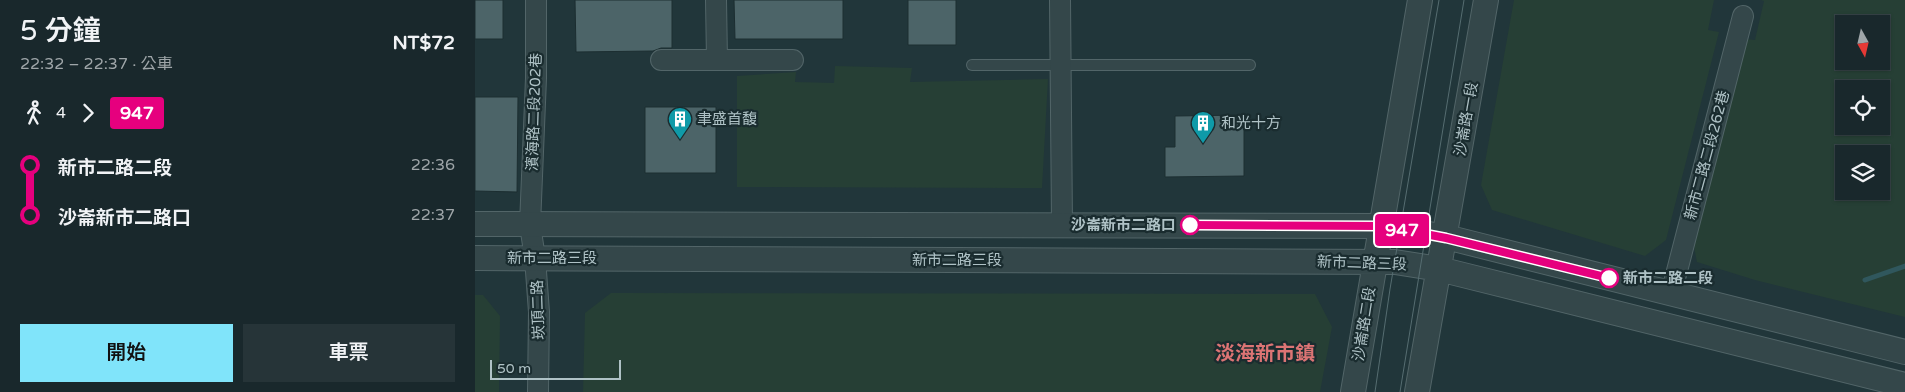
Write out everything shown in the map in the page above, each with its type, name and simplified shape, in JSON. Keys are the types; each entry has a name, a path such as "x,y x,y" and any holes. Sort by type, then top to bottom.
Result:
{"street":[{"name":"濱海路二段202巷","path":"535,258 530,225 536,78 536,0"},
{"path":"716,0 717,60"},
{"path":"1060,0 1062,224"},
{"path":"1383,226 1420,0"},
{"name":"沙崙路一段","path":"1446,238 1486,0"},
{"name":"新市二路二段262巷","path":"1671,294 1743,16"},
{"path":"661,60 793,60"},
{"path":"475,224 1383,226 1446,238 1905,352"},
{"name":"沙崙路二段","path":"1353,392 1373,262 1383,226"},
{"path":"1417,392 1446,238"},
{"name":"新市二路三段","path":"475,258 1395,262 1439,270"},
{"name":"崁頂二路","path":"535,258 539,312 538,392"},
{"path":"1439,270 1905,385"}],"lane":[{"path":"972,65 1250,65"}],"green space":[{"path":"1514,0 1714,0 1708,30 1719,32 1666,240 1645,256 1492,210 1481,185"},
{"path":"1761,0 1905,0 1905,317 1755,280 1697,262 1693,242 1745,39 1755,40 1764,1"},
{"path":"835,66 912,68 910,82 1048,79 1042,188 737,187 737,76 796,72 795,82 834,83"},
{"path":"611,293 1315,294 1332,327 1320,392 583,392 585,313"},
{"path":"475,295 483,295 500,316 499,392 475,392"}],"building":[{"path":"475,0 503,0 503,39 475,39"},
{"path":"575,0 672,0 672,48 661,48 653,51 576,52"},
{"path":"734,0 843,0 843,39 735,39"},
{"path":"908,0 956,0 956,45 908,45"},
{"path":"475,97 518,97 517,192 475,191"},
{"name":"聿盛首馥","path":"645,107 716,107 716,173 645,173"},
{"name":"和光十方","path":"1244,115 1244,176 1165,177 1165,147 1175,147 1175,116"}],"waterway":[{"path":"1865,280 1905,266"}],"tram line":[{"path":"1375,392 1390,289 1439,0"},
{"path":"1400,392 1464,0"}],"bus line":[{"name":"947","path":"1190,225 1383,226 1446,238 1609,278"}],"place":[{"name":"聿盛首馥","path":"680,140"},
{"name":"和光十方","path":"1203,144"},
{"name":"沙崙新市二路口","path":"1190,225"},
{"name":"新市二路二段","path":"1609,278"}],"district":[{"name":"淡海新市鎮","path":"1265,353"}]}
